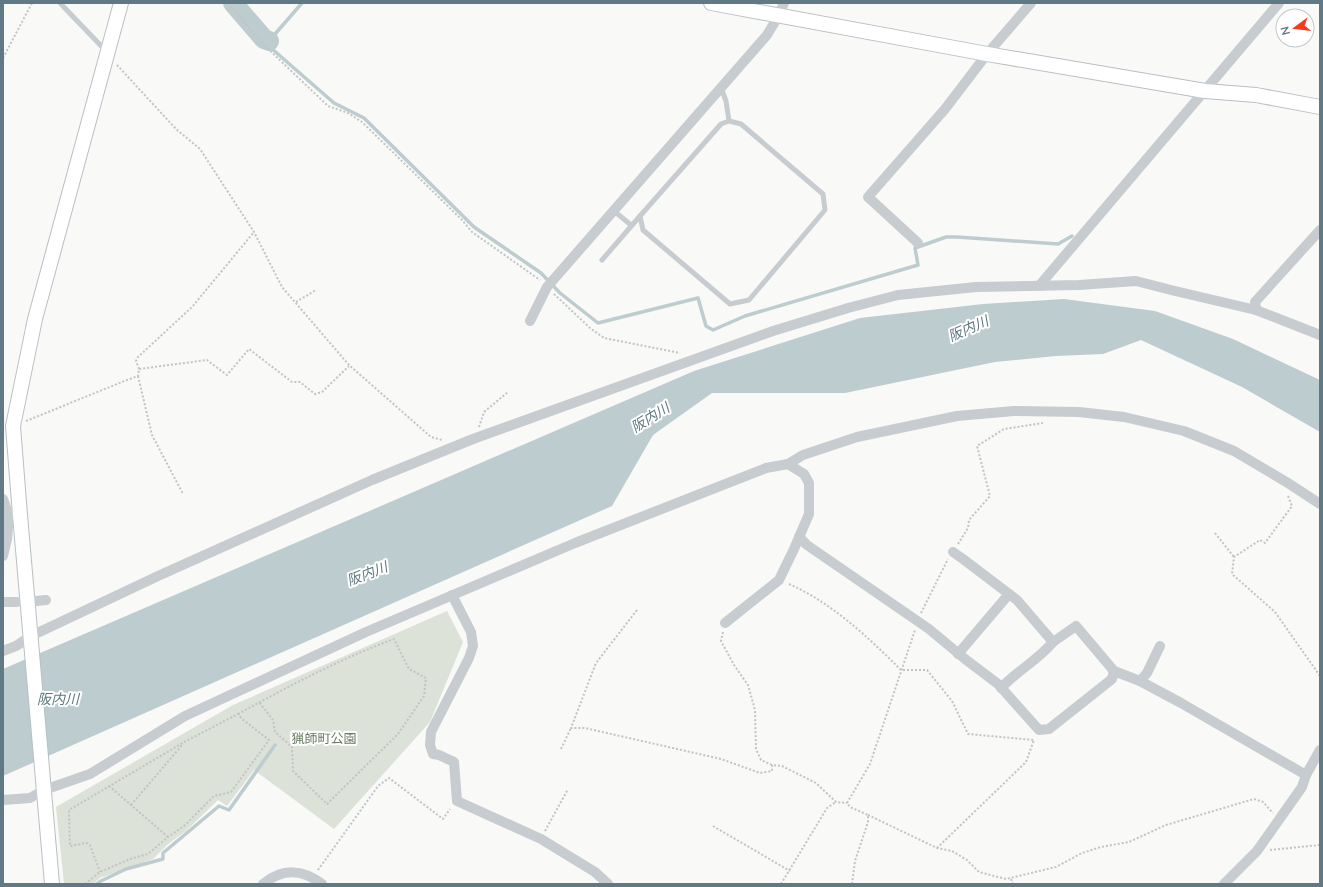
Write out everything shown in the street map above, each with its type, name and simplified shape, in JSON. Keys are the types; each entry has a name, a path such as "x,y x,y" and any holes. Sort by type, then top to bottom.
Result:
{"street":[{"path":"3,556 10,520 13,426 35,319 122,3"},
{"path":"711,3 781,9 987,54 1205,91 1256,95 1320,108"},
{"path":"918,243 868,197 945,109 987,54 1031,3"},
{"path":"1039,286 1279,3"},
{"path":"530,322 547,287 767,35 781,9"},
{"path":"1256,310 1255,302 1320,230"},
{"path":"3,652 16,646 31,636 158,576 372,480 473,439 773,331 848,308 898,295 976,287 1079,285 1136,281 1175,292 1256,310 1320,335"},
{"path":"3,800 30,798 44,790 90,774 192,713 366,632 452,595 575,543 766,468 788,464 803,455 857,437 957,416 1014,411 1079,412 1124,417 1184,430 1234,451 1320,504"},
{"path":"725,623 778,580 809,514 809,483 804,474 788,464"},
{"path":"3,499 10,520 31,636 52,884"},
{"path":"799,537 807,545 929,629 958,654 998,684 1039,730 1049,729 1112,679 1114,671"},
{"path":"953,552 1017,600 1053,642"},
{"path":"958,654 1009,594"},
{"path":"452,595 471,632 473,646 469,658 431,732 430,746 433,754 440,755 454,762 457,801 541,839 595,872 608,884"},
{"path":"3,602 17,602"},
{"path":"1001,688 1046,650 1053,642 1076,626 1114,671 1140,681 1181,703 1306,775"},
{"path":"1140,681 1148,673 1160,646"},
{"path":"1224,884 1257,851 1302,787 1306,775 1315,762 1320,750"},
{"path":"263,884 280,874 295,872 318,881"}],"lane":[{"path":"60,3 108,53"},
{"path":"721,88 726,101 729,121"},
{"path":"602,260 631,225 721,124 729,121 741,124 824,194 825,210 749,300 730,304 643,230 640,216"},
{"path":"614,211 631,225"}],"path":[{"path":"3,58 32,3"},
{"path":"228,3 264,45 328,106 348,113 362,122 461,219 472,232 538,278 590,328 604,338 685,354 693,360"},
{"path":"108,53 176,129 200,149 254,232 282,287 349,365 432,437 444,441"},
{"path":"183,494 152,435 138,376 139,369 136,361 138,357 192,307 254,232"},
{"path":"296,302 316,290"},
{"path":"139,369 207,360 227,375 249,349 292,382 300,382 315,394 322,392 349,365"},
{"path":"13,426 138,376"},
{"path":"473,439 480,426 484,412 508,392"},
{"path":"1234,558 1260,540 1265,543 1292,506 1280,478"},
{"path":"1216,533 1234,558 1232,574 1275,612 1320,676"},
{"path":"778,580 806,592 838,613 879,648 901,670 927,670 952,701 968,734 1034,740 1026,762 937,848"},
{"path":"561,749 571,728 596,663 637,610"},
{"path":"725,623 721,641 734,665 748,685 755,710 756,749 760,760 772,765 782,766 816,783 836,802 847,803"},
{"path":"100,872 90,845 87,843 70,846 68,814 69,810 109,786 186,741 259,702 357,653 394,639 409,669 426,678 424,696 398,734 328,804 293,771 292,747 275,732 273,720 259,702"},
{"path":"85,884 100,872 130,859 148,854 184,826 214,796 232,792 269,740 242,719 238,714"},
{"path":"571,728 585,728 721,759 760,773 772,771 772,765"},
{"path":"131,805 186,741"},
{"path":"318,881 317,871 378,786 389,778 443,819 457,801"},
{"path":"109,786 168,837"},
{"path":"541,839 568,789"},
{"path":"868,815 937,848 952,851 967,860 980,872 1006,880 1056,867 1082,853 1101,847 1129,842 1166,825 1254,799 1263,802 1279,820"},
{"path":"782,884 827,808 836,802"},
{"path":"713,826 790,871"},
{"path":"1257,851 1320,845"},
{"path":"1011,878 1013,884"}],"green space":[{"name":"猟師町公園","path":"447,611 463,642 430,722 334,829 254,770 227,806 218,800 187,830 167,845 153,859 100,878 93,884 64,884 56,807 233,705"}],"water":[{"name":"阪内川","path":"1064,299 1155,311 1233,339 1320,380 1320,432 1242,387 1141,340 1103,354 1056,356 995,362 845,393 712,393 653,435 612,506 3,776 3,669 694,371 860,318 983,304"}],"waterway":[{"path":"233,3 264,39 269,41"},
{"path":"302,3 269,41 271,48 334,103 364,118 474,227 541,273 560,293 598,323 698,298 706,326 713,330 745,316 918,265 915,248 946,237 1058,244 1072,236"},
{"path":"97,884 126,869 163,859 163,853 219,806 229,810 275,745"}]}
